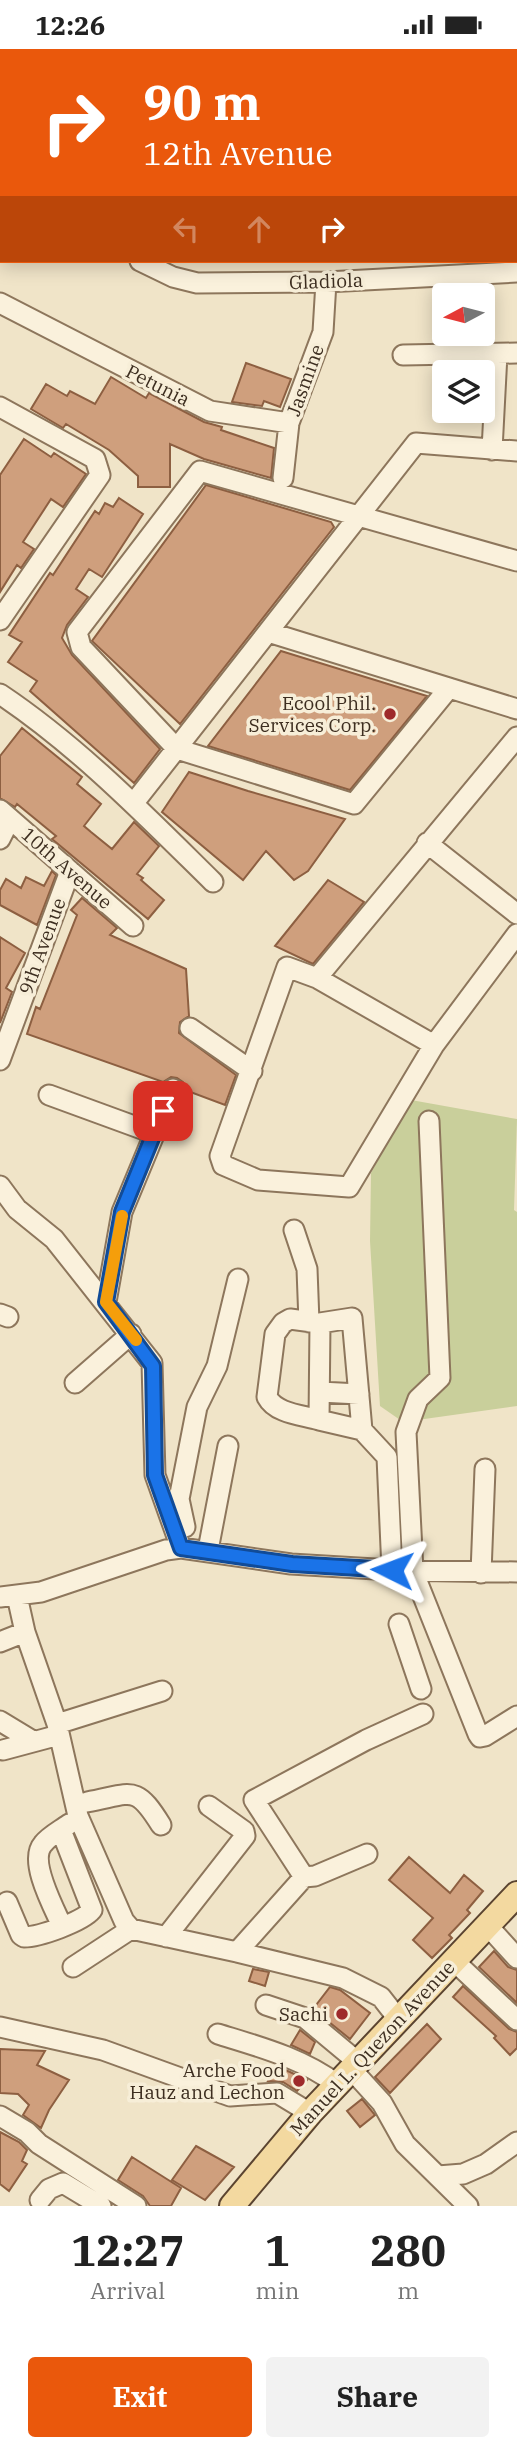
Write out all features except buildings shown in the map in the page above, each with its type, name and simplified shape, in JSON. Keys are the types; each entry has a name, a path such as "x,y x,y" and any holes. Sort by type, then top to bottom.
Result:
{"main road":[{"name":"Manuel L. Quezon Avenue","path":"232,2206 310,2113 517,1894"}],"street":[{"name":"Gladiola","path":"144,263 173,277 197,283 327,282 517,272"},
{"name":"Jasmine","path":"283,478 289,423 323,332 327,282"},
{"name":"Petunia","path":"0,303 210,411 289,423"},
{"path":"403,355 507,353 492,450"},
{"path":"0,620 100,475 95,459 3,413"},
{"path":"132,804 416,443 517,451"},
{"path":"449,688 354,804 177,749 81,647 77,632 200,471 517,561"},
{"path":"268,632 517,709"},
{"path":"0,694 29,713 132,804 213,882"},
{"path":"317,978 427,842 517,737"},
{"path":"0,839 5,815"},
{"name":"10th Avenue","path":"5,815 133,926"},
{"path":"427,842 517,914"},
{"name":"9th Avenue","path":"2,1047 70,871"},
{"path":"434,1045 317,978 287,967 220,1156 223,1165 258,1180 349,1187 434,1045 517,934"},
{"path":"190,1028 252,1071"},
{"path":"106,1302 122,1212 173,1089"},
{"path":"49,1095 153,1133"},
{"path":"429,1121 440,1378 418,1399 406,1432 413,1571 480,1737 517,1716"},
{"path":"0,1186 17,1209 54,1239 131,1334 153,1366 155,1475 193,1549"},
{"path":"294,1230 307,1269 315,1322 320,1392 319,1420"},
{"path":"193,1549 179,1499 197,1407 218,1366 238,1279"},
{"path":"362,1430 352,1318 315,1322 290,1319 283,1323 275,1334 267,1397 270,1404 362,1430 387,1457 392,1570"},
{"path":"75,1383 131,1334"},
{"path":"320,1392 359,1394"},
{"path":"193,1549 228,1446"},
{"path":"481,1573 485,1469"},
{"path":"399,2020 381,1997 351,1982 237,1952 131,1929 124,1921 82,1809 25,1632 9,1596 70,1583 166,1550 193,1549 292,1564 413,1571 517,1572"},
{"path":"421,1689 402,1633 436,1631"},
{"path":"0,1642 25,1632"},
{"path":"3,1750 162,1691"},
{"path":"304,1877 254,1800 366,1739 423,1714"},
{"path":"0,1721 33,1741"},
{"path":"80,1765 82,1809"},
{"path":"62,1926 38,1867 37,1856 42,1844 82,1809 133,1794 141,1796 161,1825"},
{"path":"166,1937 245,1835 209,1806"},
{"path":"8,1902 24,1937 88,1916 92,1910 61,1830"},
{"path":"237,1952 304,1877 315,1876 367,1854"},
{"path":"487,1925 517,1958"},
{"path":"73,1967 131,1929"},
{"path":"454,1961 517,2020"},
{"path":"266,2005 305,2018 350,2073 382,2103 405,2144 468,2206"},
{"path":"0,2027 103,2050 230,2096 276,2093 310,2113"},
{"path":"218,2034 282,2054 321,2072 350,2073"},
{"path":"0,2116 27,2133 38,2144 136,2206"},
{"path":"438,2176 463,2174 486,2164 517,2142"},
{"path":"40,2200 49,2189 63,2183 101,2206"}],"green space":[{"path":"411,1100 517,1119 514,1210 517,1212 517,1406 403,1422 380,1406 370,1241 371,1173"}],"slow traffic":[{"path":"122,1216 106,1302 136,1340"}],"place":[{"name":"Ecool Phil. Services Corp.","path":"390,714"},
{"name":"Sachi","path":"342,2014"},
{"name":"Arche Food Hauz and Lechon","path":"299,2081"}],"route":[{"path":"163,1111 122,1212 106,1302 153,1366 155,1475 181,1548 292,1564 392,1570"}]}
